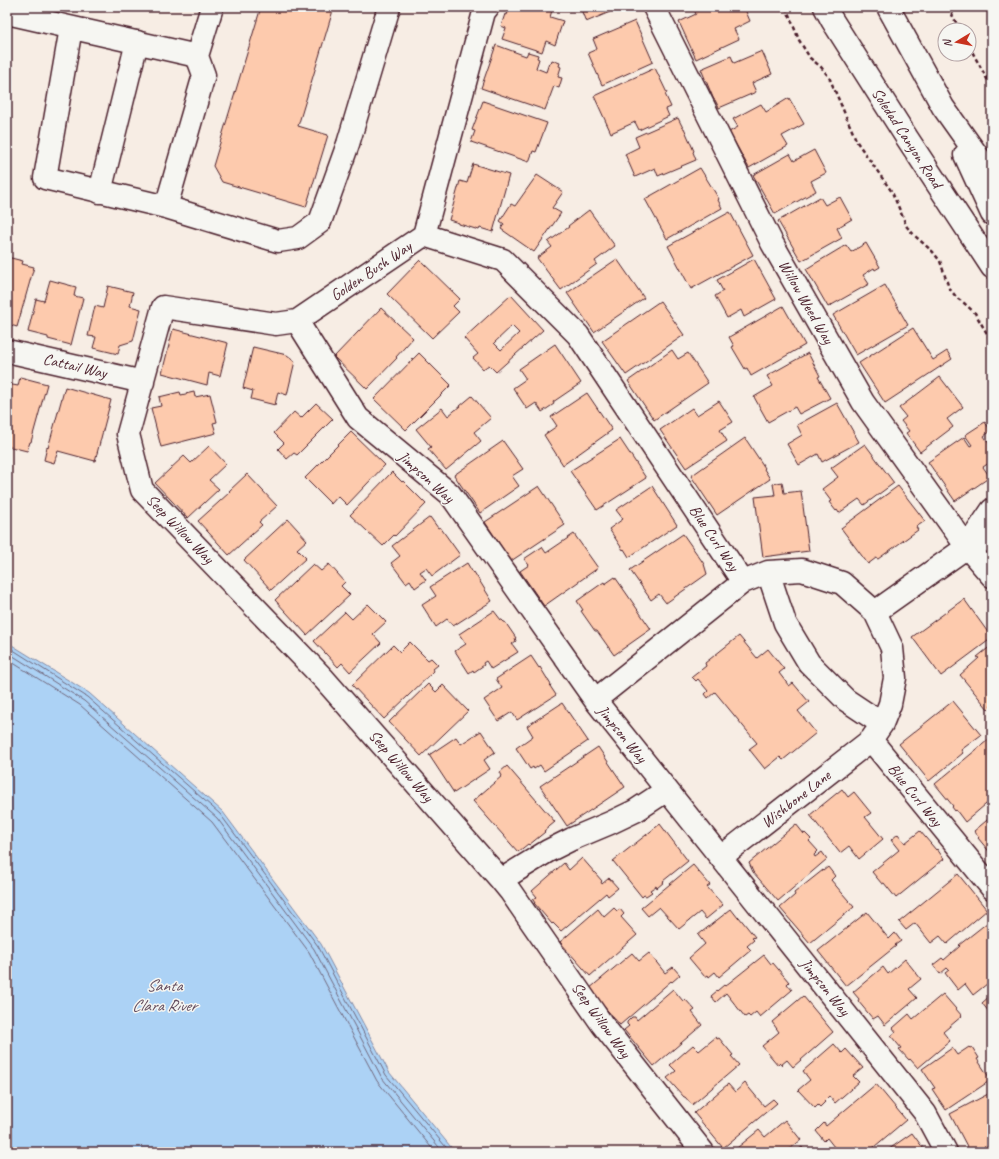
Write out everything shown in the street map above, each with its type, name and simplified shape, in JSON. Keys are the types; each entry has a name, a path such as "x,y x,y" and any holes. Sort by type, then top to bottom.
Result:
{"street":[{"path":"166,207 204,75 197,56 212,7"},
{"path":"70,28 45,178 166,207 278,241 298,238 320,222 348,144 389,7"},
{"name":"Golden Bush Way","path":"143,382 163,306 276,324 297,321 424,235 484,12 488,7"},
{"name":"Willow Weed Way","path":"654,7 772,243 863,402 967,547 992,576"},
{"name":"Soledad Canyon Road","path":"825,7 903,132 992,267"},
{"path":"888,7 943,107 992,214"},
{"path":"7,13 197,56"},
{"path":"100,192 137,42"},
{"path":"943,107 992,176"},
{"name":"Blue Curl Way","path":"424,235 503,260 578,335 743,582 768,572 802,570 842,583 875,612 892,648 895,678 890,704 876,732 992,888"},
{"name":"Jimpson Way","path":"297,321 358,418 450,494 595,700 925,1113 946,1152"},
{"name":"Cattail Way","path":"7,351 143,382"},
{"name":"Seep Willow Way","path":"143,382 128,434 142,490 324,679 502,880 602,1024 703,1152"},
{"path":"967,547 992,510"},
{"path":"875,612 967,547 992,538"},
{"path":"768,572 784,623 809,663 876,732"},
{"path":"595,700 743,582"},
{"name":"Wishbone Lane","path":"721,857 876,732"},
{"path":"502,880 548,851 629,814 667,790"}],"path":[{"path":"786,7 800,40 810,58 822,67 829,77 856,142 892,192 907,227 933,252 940,261 950,288 957,298 975,313 992,342"},
{"path":"948,7 956,22"},
{"path":"977,61 992,88"}],"water":[{"name":"Santa Clara River","path":"7,642 89,693 223,812 321,944 389,1072 455,1152 7,1152"}],"building":[{"path":"261,7 334,7 298,126 328,135 306,207 222,182 213,166"},
{"path":"510,7 553,7 550,17 563,21 555,45 546,41 542,52 502,39 506,28 501,26 505,14 507,15"},
{"path":"580,7 608,7 610,12 586,22"},
{"path":"693,7 707,7 708,9 712,7 744,7 750,21 734,29 739,39 696,59 679,22 696,14"},
{"path":"635,21 653,62 602,85 588,53 597,49 593,39"},
{"path":"496,45 526,56 528,52 538,55 537,58 539,59 536,68 546,72 549,63 551,63 552,60 560,63 559,66 561,67 558,77 562,78 559,88 554,86 545,110 481,88"},
{"path":"762,51 772,74 752,83 756,92 719,108 701,69 731,56 734,63"},
{"path":"655,68 667,93 665,94 671,107 666,109 669,116 639,130 635,122 611,133 594,96"},
{"path":"789,98 804,124 782,136 788,146 749,168 729,132 738,127 733,119 761,104 766,112"},
{"path":"483,101 547,123 536,152 533,151 529,162 471,142 475,131 472,130"},
{"path":"678,118 694,151 696,160 658,176 655,168 635,177 625,154 639,147 635,137"},
{"path":"814,150 826,173 811,181 816,191 775,214 753,175 790,154 794,161"},
{"path":"473,164 509,175 493,232 480,228 479,230 449,220 460,181 467,183"},
{"path":"700,168 719,199 718,200 722,208 667,239 645,199"},
{"path":"537,175 563,192 552,208 561,213 534,252 501,229 504,224 500,221 511,204 515,206"},
{"path":"820,197 825,205 840,197 852,219 837,228 842,238 801,261 778,221"},
{"path":"589,210 615,246 595,261 597,264 561,290 537,258 552,247 548,242"},
{"path":"730,212 753,255 691,289 668,246"},
{"path":"866,243 880,267 875,270 874,268 863,275 869,284 828,307 806,269 846,245 851,252"},
{"path":"7,257 23,261 22,264 34,267 17,327 7,324"},
{"path":"617,259 644,298 594,332 567,293"},
{"path":"754,259 776,299 744,317 741,310 727,318 715,296 723,291 717,280"},
{"path":"420,260 460,299 453,306 459,312 432,338 387,294"},
{"path":"50,280 76,287 74,296 83,298 71,345 28,332 36,299 44,301"},
{"path":"885,285 908,325 856,355 833,315"},
{"path":"108,286 133,292 130,306 141,309 133,341 120,345 118,354 93,348 96,337 88,336 95,306 103,308"},
{"path":"511,295 543,330 496,372 489,365 483,369 473,358 478,354 464,338","holes":["512,326 519,333 501,350 494,343"]},
{"path":"660,301 684,335 626,375 602,341"},
{"path":"783,306 805,345 751,376 732,347 734,346 729,337"},
{"path":"381,308 413,338 396,357 397,358 367,389 334,357"},
{"path":"913,328 933,360 947,351 952,359 885,403 859,363"},
{"path":"173,329 228,343 220,376 209,373 207,385 162,373"},
{"path":"555,344 581,383 553,402 554,404 542,412 536,403 527,409 513,388 526,379 519,369"},
{"path":"253,347 287,355 295,361 287,395 278,392 275,405 251,399 253,391 243,388"},
{"path":"672,350 678,359 688,353 708,383 654,420 628,381"},
{"path":"419,353 451,385 406,430 374,399"},
{"path":"808,353 820,376 818,377 830,398 799,414 795,407 768,422 754,397 773,386 767,376"},
{"path":"20,377 47,384 31,442 27,451 7,446 7,384 18,386"},
{"path":"940,377 963,407 947,419 953,427 920,452 906,433 909,431 901,421 906,417 899,408"},
{"path":"65,387 111,400 95,461 58,451 54,463 44,460"},
{"path":"180,392 181,395 194,392 195,397 210,394 217,422 213,423 216,433 161,447 151,408 161,406 159,397"},
{"path":"587,393 612,430 563,465 544,435 557,426 551,417"},
{"path":"472,396 491,418 474,432 481,441 446,470 428,449 431,447 416,429 442,408 448,416"},
{"path":"719,401 733,422 720,430 727,441 686,468 660,430 692,408 697,415"},
{"path":"316,403 333,419 297,455 294,453 287,459 278,449 284,443 274,433 294,412 301,418"},
{"path":"837,403 859,442 822,462 818,454 799,465 787,444 802,435 797,425"},
{"path":"985,422 991,431 984,436 992,448 992,461 983,467 990,477 955,501 928,462 964,437 970,446 972,445 965,435"},
{"path":"351,432 385,465 347,505 338,496 331,504 305,478"},
{"path":"745,438 765,468 764,469 770,479 717,515 691,476"},
{"path":"620,439 646,478 597,510 570,471"},
{"path":"503,441 523,469 512,476 519,486 480,513 454,475"},
{"path":"865,444 894,483 864,505 859,499 839,513 829,502 831,501 822,489 838,477 831,468"},
{"path":"209,446 226,464 209,480 219,489 188,518 155,483 184,456 191,463"},
{"path":"392,472 426,504 395,536 394,535 383,546 350,515"},
{"path":"247,474 277,506 259,522 262,525 229,555 198,521 230,492 229,491"},
{"path":"782,482 784,493 801,491 809,551 763,557 755,497 775,495 773,484"},
{"path":"539,486 565,525 511,561 485,522"},
{"path":"652,486 677,525 629,557 609,529 623,519 616,510"},
{"path":"898,486 925,521 916,527 918,530 878,559 876,558 868,564 841,528"},
{"path":"430,517 438,528 440,527 460,555 432,576 426,568 420,572 426,580 415,588 410,580 406,583 391,563 400,556 392,546"},
{"path":"288,519 307,540 297,549 306,558 271,590 244,560"},
{"path":"574,534 598,568 544,606 520,571 529,565 524,559 542,547 546,553"},
{"path":"683,534 704,564 707,574 666,603 659,594 651,600 630,570"},
{"path":"467,563 492,601 453,626 447,619 436,627 422,605 436,596 430,587"},
{"path":"313,564 321,571 329,564 345,582 341,586 350,595 307,635 275,600"},
{"path":"615,577 651,629 614,655 581,611 583,610 577,601 604,582 605,584"},
{"path":"964,599 992,638 941,676 912,637"},
{"path":"368,604 386,622 373,634 381,643 350,672 342,663 338,667 314,641 345,612 352,619"},
{"path":"494,611 501,620 505,622 516,638 516,641 512,644 518,652 491,669 486,661 483,663 484,665 474,672 473,670 469,673 455,651 466,644 459,634"},
{"path":"739,636 757,658 768,649 784,669 779,673 789,686 793,683 809,702 798,711 816,733 783,760 780,757 765,769 749,749 757,743 715,692 708,698 705,694 708,691 698,679 696,681 692,677 706,666 705,663"},
{"path":"410,642 428,660 431,658 438,665 433,669 434,671 384,719 352,685 393,645 400,652"},
{"path":"992,645 992,705 988,709 960,675 979,658 977,657"},
{"path":"531,656 539,668 540,667 556,695 517,720 512,712 498,721 484,700 502,688 496,679"},
{"path":"428,684 436,692 443,685 468,711 421,756 389,722"},
{"path":"953,701 981,735 961,750 963,753 929,781 899,744"},
{"path":"562,703 588,741 544,771 540,765 534,769 533,767 530,769 516,748 533,736 527,726"},
{"path":"481,731 495,752 484,760 490,769 454,793 429,755 456,737 461,744"},
{"path":"988,740 992,746 992,799 965,822 935,784"},
{"path":"598,747 625,787 567,826 540,786"},
{"path":"507,766 555,822 529,845 528,844 518,852 473,801 502,776 500,772"},
{"path":"842,789 848,797 854,792 871,813 865,817 883,839 859,859 849,846 840,853 810,815"},
{"path":"992,816 992,855 974,831"},
{"path":"660,824 688,861 663,881 664,882 657,888 656,886 650,890 652,892 642,897 613,861"},
{"path":"796,824 804,834 805,833 811,839 809,841 818,851 814,855 815,857 822,852 827,859 778,901 753,872 749,863"},
{"path":"920,831 944,859 896,898 884,883 882,884 872,872 899,850 891,840 898,834 905,843"},
{"path":"582,858 602,881 602,884 609,878 618,888 608,896 606,893 561,931 553,923 552,924 534,903 533,900 537,897 532,891 564,863 569,870"},
{"path":"693,865 710,885 707,887 723,905 706,919 700,912 679,929 659,907 648,916 641,908"},
{"path":"828,867 835,876 831,880 854,907 810,943 780,908 795,895 794,893"},
{"path":"958,874 987,910 947,944 940,936 931,943 915,923 906,930 899,922"},
{"path":"614,908 617,911 620,909 624,914 621,917 637,935 590,976 560,942 598,909 604,917"},
{"path":"731,909 755,937 752,938 754,940 747,946 751,950 719,977 715,972 709,977 708,975 705,977 689,958 705,944 698,935"},
{"path":"867,912 889,939 895,933 901,941 846,986 818,951"},
{"path":"992,919 992,980 973,995 965,984 958,990 945,973 949,970 947,968 940,974 933,965 942,958 944,960 960,946 959,945"},
{"path":"632,953 639,961 649,953 665,973 673,967 680,975 620,1025 589,989"},
{"path":"764,955 789,982 787,984 792,990 760,1017 756,1012 750,1017 748,1015 745,1017 726,993 716,1002 711,996"},
{"path":"905,959 921,979 909,989 917,998 885,1025 878,1016 873,1019 858,1001 859,999 853,992 883,967 888,974"},
{"path":"673,989 683,1001 685,999 695,1010 692,1012 702,1025 654,1066 624,1030 629,1026 627,1022 632,1017 635,1017 637,1020"},
{"path":"943,994 962,1016 943,1032 950,1041 918,1068 899,1049 901,1048 891,1036 896,1032 893,1028 909,1014 913,1019"},
{"path":"992,994 992,1016 982,1003"},
{"path":"803,996 833,1032 793,1067 787,1060 781,1065 780,1063 778,1065 762,1046 779,1032 772,1022"},
{"path":"716,1037 717,1039 719,1038 733,1055 731,1056 739,1065 692,1105 667,1078 676,1071 670,1065 693,1045 699,1051"},
{"path":"834,1044 842,1053 846,1049 863,1068 853,1076 859,1082 835,1103 829,1096 820,1107 818,1105 815,1108 798,1090 810,1080 803,1071"},
{"path":"969,1047 972,1047 979,1058 977,1059 991,1080 946,1110 932,1089 935,1088 922,1069 952,1048 957,1055"},
{"path":"745,1083 764,1106 773,1099 777,1103 723,1148 694,1113 728,1084 735,1092"},
{"path":"876,1084 906,1120 868,1152 862,1152 857,1146 851,1152 838,1152 827,1138 824,1141 816,1131 824,1123 826,1126"},
{"path":"990,1093 992,1097 992,1144 977,1152 970,1152 950,1114"},
{"path":"785,1120 801,1140 786,1152 732,1152 759,1130 765,1137"},
{"path":"912,1133 926,1152 885,1152"},
{"path":"802,1147 805,1151 795,1152"}],"railway":[{"path":"990,7 992,11"}]}
